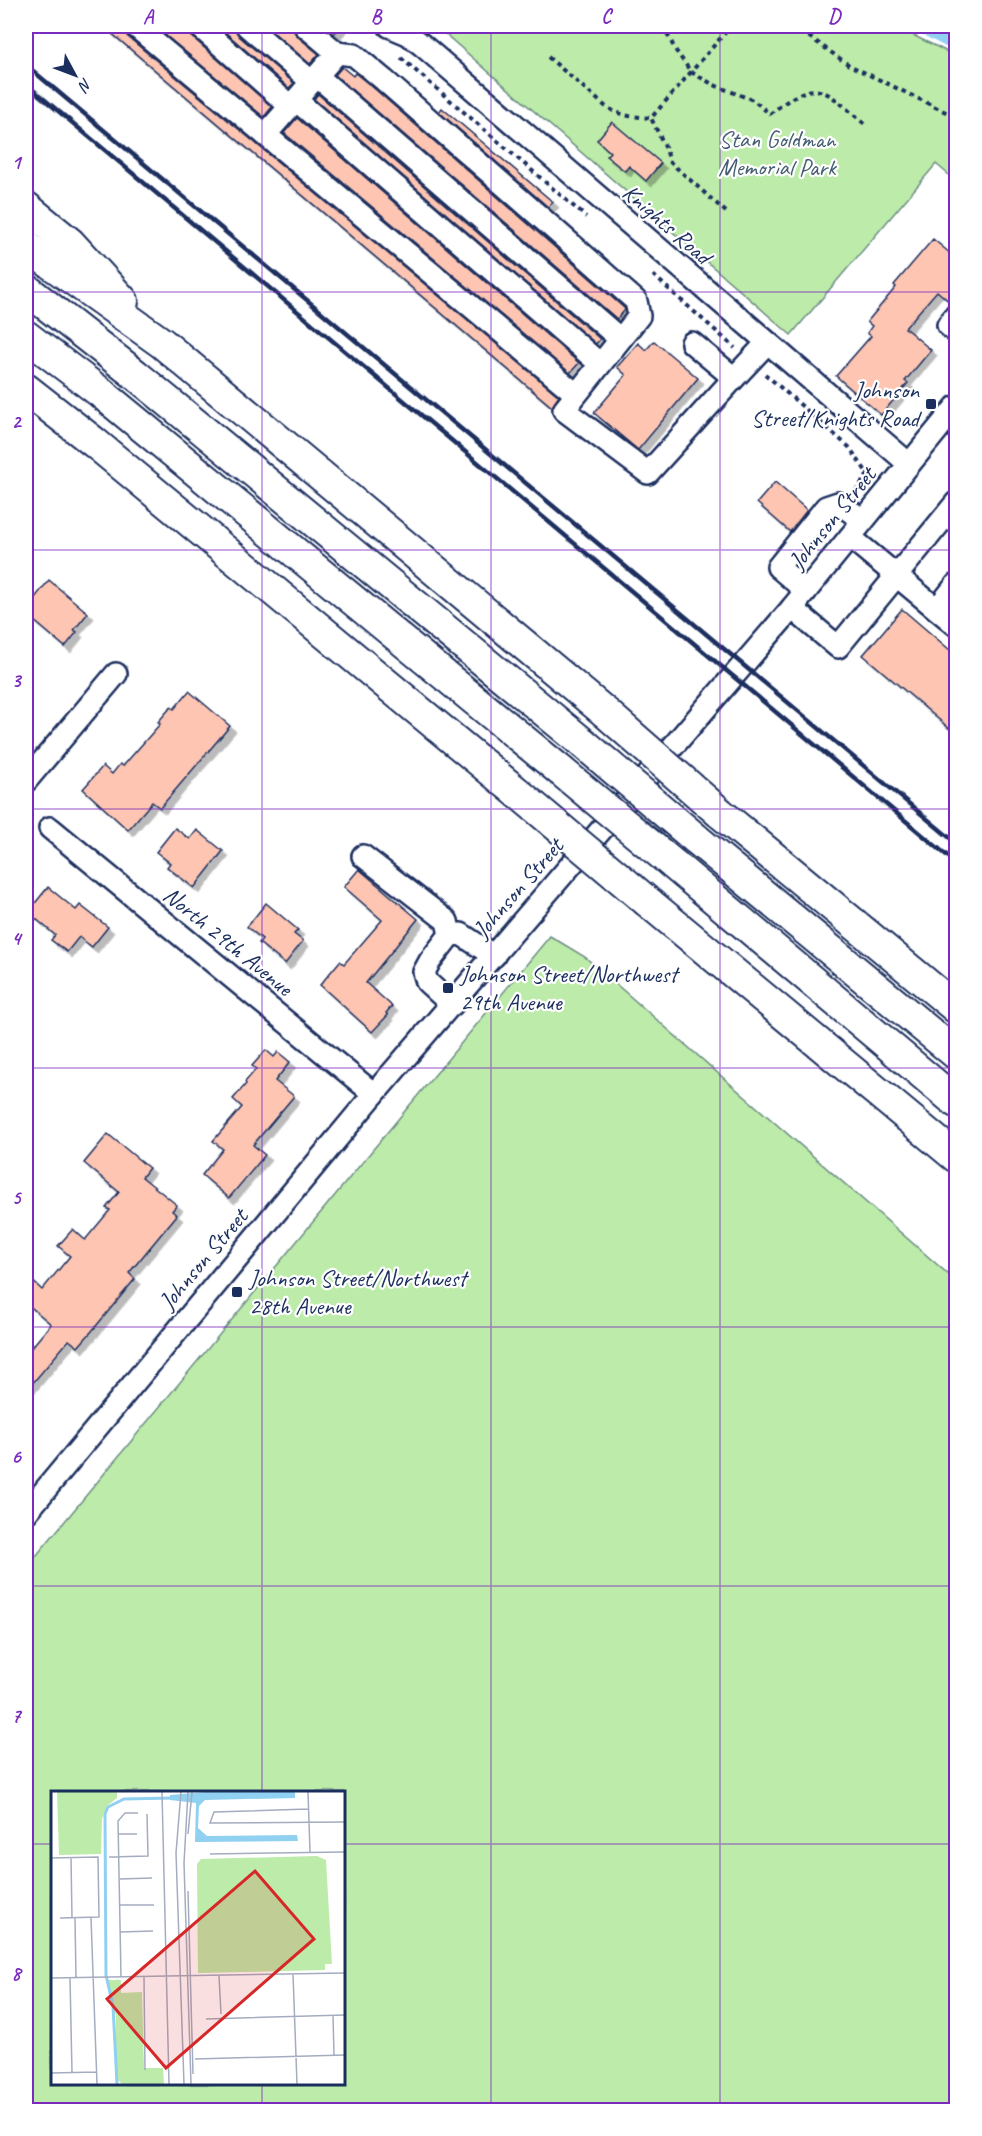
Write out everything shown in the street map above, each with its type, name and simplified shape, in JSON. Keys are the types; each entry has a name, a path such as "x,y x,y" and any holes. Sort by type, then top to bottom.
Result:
{"highway":[{"path":"26,207 70,243 162,343"},
{"path":"26,246 162,343 606,713 720,813 957,1008"},
{"path":"26,289 136,375 957,1054"},
{"path":"26,336 109,399 561,771 957,1102"},
{"path":"26,389 95,442 957,1157"}],"street":[{"path":"135,26 576,394"},
{"path":"199,26 600,364"},
{"path":"247,26 314,79 620,339"},
{"path":"305,26 337,53 354,55 636,301 639,316 564,410 648,473 766,344"},
{"name":"Knights Road","path":"389,26 408,34 422,45 909,465"},
{"path":"266,134 337,53"},
{"path":"957,315 948,325 957,332"},
{"path":"692,343 734,378"},
{"name":"Johnson Street","path":"26,1513 374,1094 792,608 957,407"},
{"path":"806,591 778,567 825,507 838,503 863,520"},
{"path":"792,608 838,647 957,503"},
{"path":"849,537 957,625"},
{"path":"937,609 957,585"},
{"path":"26,781 116,674"},
{"name":"North 29th Avenue","path":"50,828 374,1094"},
{"path":"363,856 447,921 450,935"},
{"path":"452,1005 427,982 424,972 450,935 461,934 494,956"}],"path":[{"path":"663,26 676,51 691,72 714,85 753,100 770,114 797,93 813,89 824,91 866,125"},
{"path":"651,118 731,26"},
{"path":"794,26 849,65 957,117"},
{"path":"398,56 592,222"},
{"path":"548,57 615,112 651,118"},
{"path":"651,118 666,148 670,162 726,212"},
{"path":"651,273 849,447 868,474 844,507"}],"green space":[{"name":"Stan Goldman Memorial Park","path":"436,26 894,26 956,56 956,181 936,164 791,335"},
{"path":"550,936 585,957 956,1281 956,2110 26,2110 26,1568"}],"building":[{"path":"103,26 123,26 127,36 559,396 552,407"},
{"path":"154,26 187,26 191,36 272,107 264,117"},
{"path":"218,26 235,26 239,36 294,83 289,88"},
{"path":"266,26 293,26 297,36 319,54 310,64"},
{"path":"324,26 341,26 334,34"},
{"path":"342,67 353,76 355,73 376,90 625,310 617,319 335,75"},
{"path":"318,94 600,339 596,344 314,99"},
{"path":"442,108 553,202 548,207 439,112"},
{"path":"297,118 579,363 570,373 284,133"},
{"path":"612,122 661,163 646,181 629,166 625,171 606,156 610,152 597,140"},
{"path":"933,239 957,259 957,302 951,303 937,291 905,328 931,350 905,381 908,383 881,415 836,376 871,336 867,333 872,326 867,322 896,287 894,285"},
{"path":"654,341 698,378 638,450 594,413 626,375 617,367 638,343 646,350"},
{"path":"775,482 807,510 790,532 757,503"},
{"path":"49,580 88,613 74,630 77,632 65,647 26,614 26,609"},
{"path":"902,609 957,656 957,735 863,655"},
{"path":"189,691 230,726 160,808 152,802 128,830 83,789 103,766 112,774 120,764 123,766 160,724 158,722 171,707 174,709"},
{"path":"175,828 190,839 197,830 223,851 194,888 167,867 170,863 156,852"},
{"path":"359,869 418,919 366,983 392,1006 386,1013 388,1015 372,1032 320,985 340,961 344,964 382,920 344,887"},
{"path":"48,887 76,910 80,905 108,927 92,947 79,937 67,952 51,940 55,935 28,912"},
{"path":"266,903 298,930 294,934 303,941 285,964 259,943 262,939 247,927"},
{"path":"266,1050 274,1057 278,1052 290,1062 275,1081 294,1096 253,1145 265,1155 229,1198 202,1175 223,1149 213,1141 242,1107 233,1099 256,1069 252,1066"},
{"path":"108,1134 149,1168 142,1177 177,1205 172,1211 177,1215 129,1273 135,1279 92,1331 78,1347 69,1340 26,1391 26,1354 51,1324 26,1303 26,1275 42,1290 70,1256 58,1246 73,1229 85,1240 110,1210 106,1208 119,1192 84,1163"}],"waterway":[{"path":"929,26 956,40"}],"railway":[{"path":"26,65 956,843"},
{"path":"26,84 956,863"}],"place":[{"name":"Johnson Street/Knights Road","path":"931,404"},
{"name":"Johnson Street/Northwest 29th Avenue","path":"448,988"},
{"name":"Johnson Street/Northwest 28th Avenue","path":"237,1292"}]}
